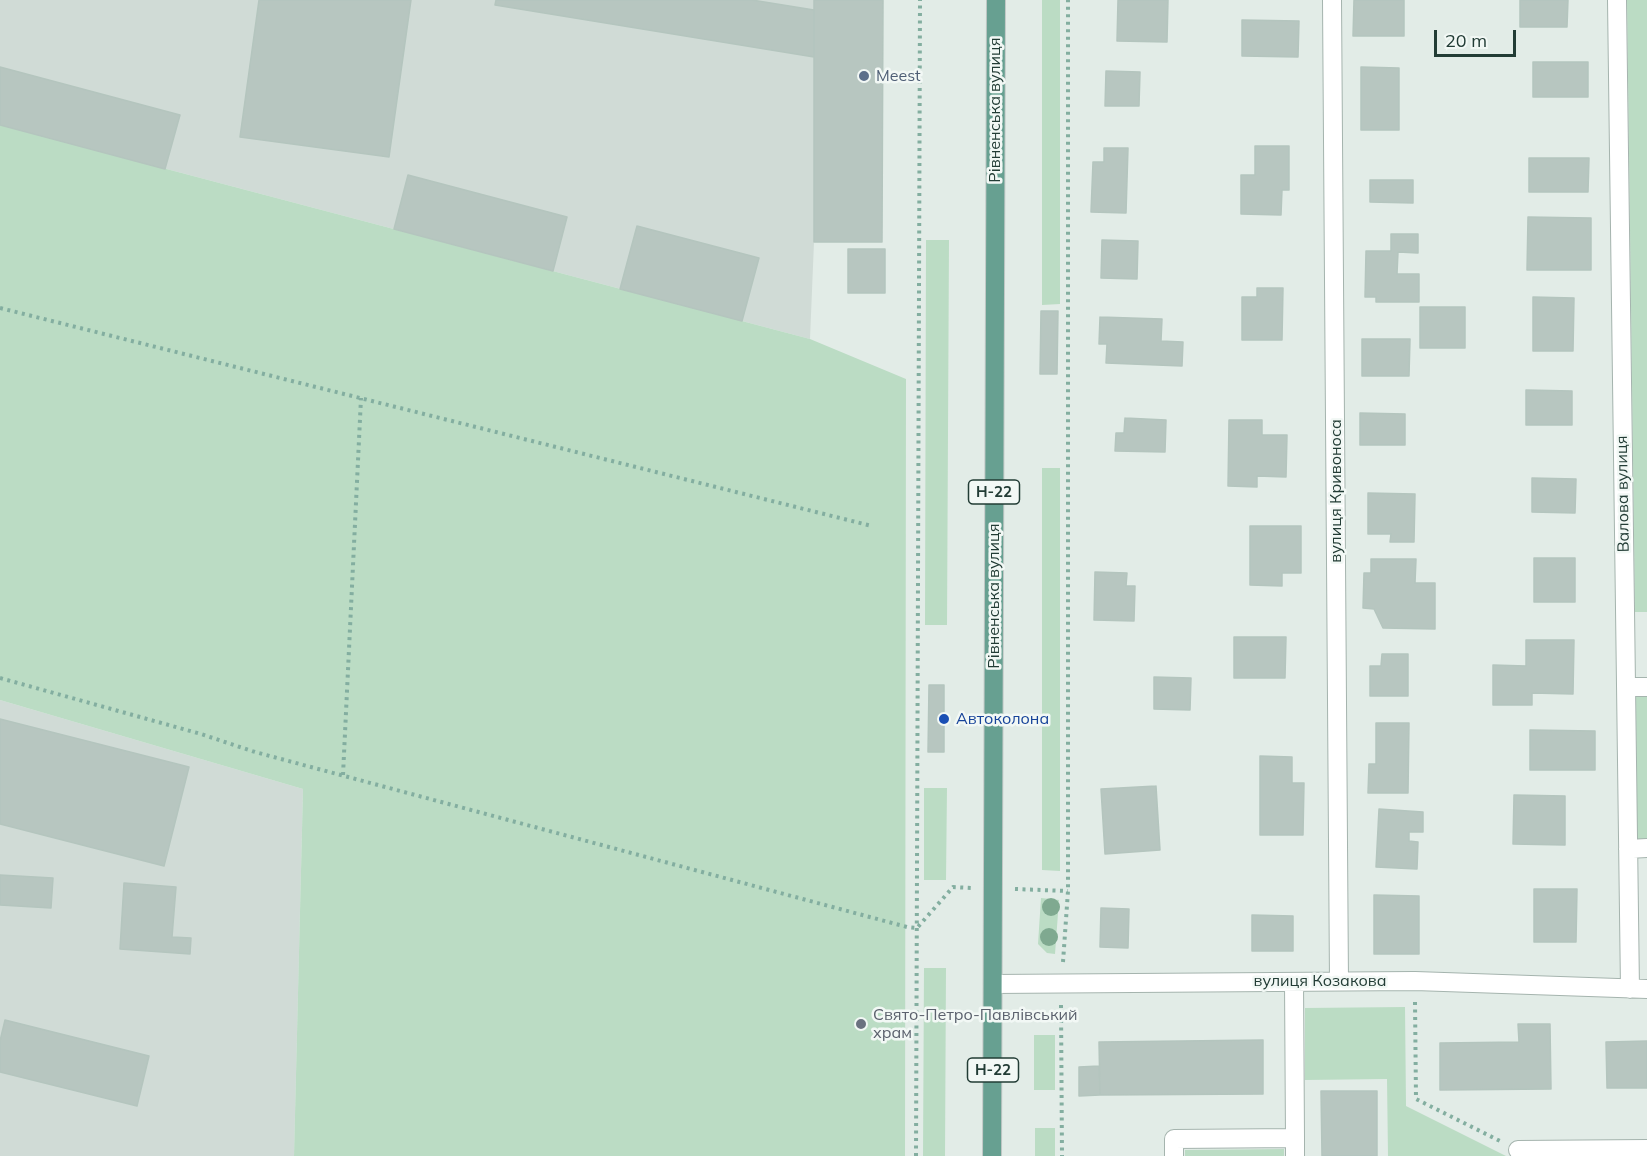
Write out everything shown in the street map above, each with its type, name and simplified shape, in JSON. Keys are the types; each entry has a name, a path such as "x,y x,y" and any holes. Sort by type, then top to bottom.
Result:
{"main road":[{"name":"Рівненська вулиця","path":"992,1156 996,0"}],"street":[{"name":"вулиця Кривоноса","path":"1332,0 1340,981"},
{"name":"Валова вулиця","path":"1617,0 1628,849 1638,989"},
{"path":"1626,687 1647,687"},
{"path":"1628,849 1647,848"},
{"name":"вулиця Козакова","path":"993,984 1415,981 1638,989"},
{"path":"1174,1156 1174,1139 1295,1147 1294,982"},
{"path":"1518,1150 1647,1149"}],"path":[{"path":"916,1156 920,0"},
{"path":"1062,1156 1061,984 1068,891 1068,0"},
{"path":"0,308 872,526"},
{"path":"343,775 361,398"},
{"path":"0,678 343,775 917,928"},
{"path":"1415,981 1416,1099 1518,1150"}],"shaded area":[{"path":"0,0 814,0 814,242 810,339 0,125"},
{"path":"0,700 303,789 294,1156 0,1156"}],"green space":[{"path":"1042,0 1060,0 1060,304 1042,305"},
{"path":"1627,0 1647,0 1647,612 1635,612"},
{"path":"0,125 810,339 906,379 905,1156 294,1156 303,789 0,700"},
{"path":"926,240 949,240 947,625 925,625"},
{"path":"1042,468 1060,468 1060,871 1042,870"},
{"path":"1647,694 1647,839 1637,839 1636,695"},
{"path":"924,788 947,788 946,880 924,880"},
{"path":"1041,898 1059,900 1055,954 1047,953 1038,944"},
{"path":"924,968 946,968 945,1156 923,1156"},
{"path":"1405,1007 1406,1106 1506,1156 1388,1156 1387,1079 1305,1080 1305,1008"},
{"path":"1034,1035 1055,1035 1055,1090 1034,1090"},
{"path":"1035,1128 1055,1128 1055,1156 1035,1156"},
{"path":"1284,1149 1284,1156 1185,1156 1185,1150"}],"building":[{"path":"259,0 411,0 389,157 240,137"},
{"path":"496,0 752,0 814,10 814,57 495,5"},
{"path":"814,0 883,0 882,242 814,242"},
{"path":"1118,0 1168,0 1167,42 1117,41"},
{"path":"1354,0 1404,0 1404,36 1353,36"},
{"path":"1520,0 1568,0 1567,27 1520,27"},
{"path":"1242,20 1299,21 1298,57 1242,56"},
{"path":"1533,62 1588,62 1588,97 1533,97"},
{"path":"0,67 180,115 165,169 0,125"},
{"path":"1361,67 1399,68 1399,130 1361,130"},
{"path":"1106,71 1140,72 1139,106 1105,106"},
{"path":"1255,146 1289,146 1289,190 1282,190 1281,215 1241,214 1241,175 1255,175"},
{"path":"1104,148 1128,148 1126,213 1091,212 1093,162 1104,162"},
{"path":"1529,158 1589,158 1588,192 1529,192"},
{"path":"408,175 567,217 553,271 394,229"},
{"path":"1370,180 1413,180 1413,203 1370,202"},
{"path":"1528,217 1591,218 1591,270 1527,270"},
{"path":"637,226 759,258 742,321 620,289"},
{"path":"1391,234 1418,234 1418,253 1398,252 1397,274 1419,274 1419,302 1376,302 1376,297 1365,297 1366,251 1391,251"},
{"path":"1102,240 1138,241 1137,279 1101,278"},
{"path":"848,249 885,249 885,293 848,293"},
{"path":"1257,288 1283,288 1282,340 1242,340 1242,297 1257,297"},
{"path":"1533,297 1574,298 1573,351 1533,351"},
{"path":"1420,307 1465,307 1465,348 1420,348"},
{"path":"1041,311 1058,311 1057,374 1040,374"},
{"path":"1100,317 1162,319 1161,341 1183,342 1182,366 1106,363 1107,344 1099,344"},
{"path":"1362,339 1410,339 1409,376 1362,376"},
{"path":"1526,390 1572,391 1572,425 1526,425"},
{"path":"1360,413 1405,414 1405,445 1360,445"},
{"path":"1125,418 1166,420 1165,452 1115,451 1116,433 1124,433"},
{"path":"1229,420 1262,420 1262,435 1287,435 1286,477 1257,476 1257,487 1228,486"},
{"path":"1532,478 1576,479 1575,513 1532,512"},
{"path":"1368,493 1415,494 1414,542 1390,542 1391,534 1368,534"},
{"path":"1250,526 1301,526 1301,573 1282,573 1282,586 1250,585"},
{"path":"1534,558 1575,558 1575,602 1534,602"},
{"path":"1371,559 1416,559 1415,583 1435,583 1435,629 1383,628 1374,609 1363,608 1364,573 1371,573"},
{"path":"1095,572 1127,573 1126,586 1135,586 1134,621 1094,620"},
{"path":"1234,637 1286,637 1285,678 1234,678"},
{"path":"1526,640 1574,640 1573,694 1532,693 1532,705 1493,705 1493,665 1526,666"},
{"path":"1382,654 1408,654 1408,696 1370,696 1370,666 1381,666"},
{"path":"1154,677 1191,678 1190,710 1154,709"},
{"path":"929,685 944,685 944,752 928,752"},
{"path":"0,719 189,767 164,866 0,824"},
{"path":"1376,723 1409,723 1408,793 1368,793 1369,764 1376,764"},
{"path":"1530,730 1595,731 1595,770 1530,770"},
{"path":"1260,756 1292,757 1292,783 1304,783 1303,835 1260,835"},
{"path":"1156,786 1160,850 1105,854 1101,789"},
{"path":"1514,795 1565,796 1565,845 1513,844"},
{"path":"1379,809 1423,812 1423,832 1409,832 1409,841 1418,842 1417,869 1376,867"},
{"path":"0,875 53,878 51,908 0,905"},
{"path":"124,883 176,887 172,937 191,938 190,954 120,949"},
{"path":"1534,889 1577,889 1576,942 1534,942"},
{"path":"1374,895 1419,896 1419,954 1374,954"},
{"path":"1101,908 1129,909 1128,948 1100,947"},
{"path":"1252,915 1293,916 1293,951 1252,951"},
{"path":"5,1020 149,1056 137,1106 0,1072 0,1041"},
{"path":"1518,1024 1550,1024 1551,1089 1440,1090 1440,1043 1519,1042"},
{"path":"1263,1040 1263,1094 1100,1095 1099,1042"},
{"path":"1647,1041 1647,1088 1607,1088 1606,1042"},
{"path":"1099,1066 1100,1095 1079,1096 1079,1067"},
{"path":"1321,1091 1377,1091 1377,1156 1322,1156"}],"place":[{"name":"Meest","path":"864,76"},
{"name":"Автоколона","path":"944,719"},
{"name":"Свято-Петро-Павлівський храм","path":"861,1024"}]}
